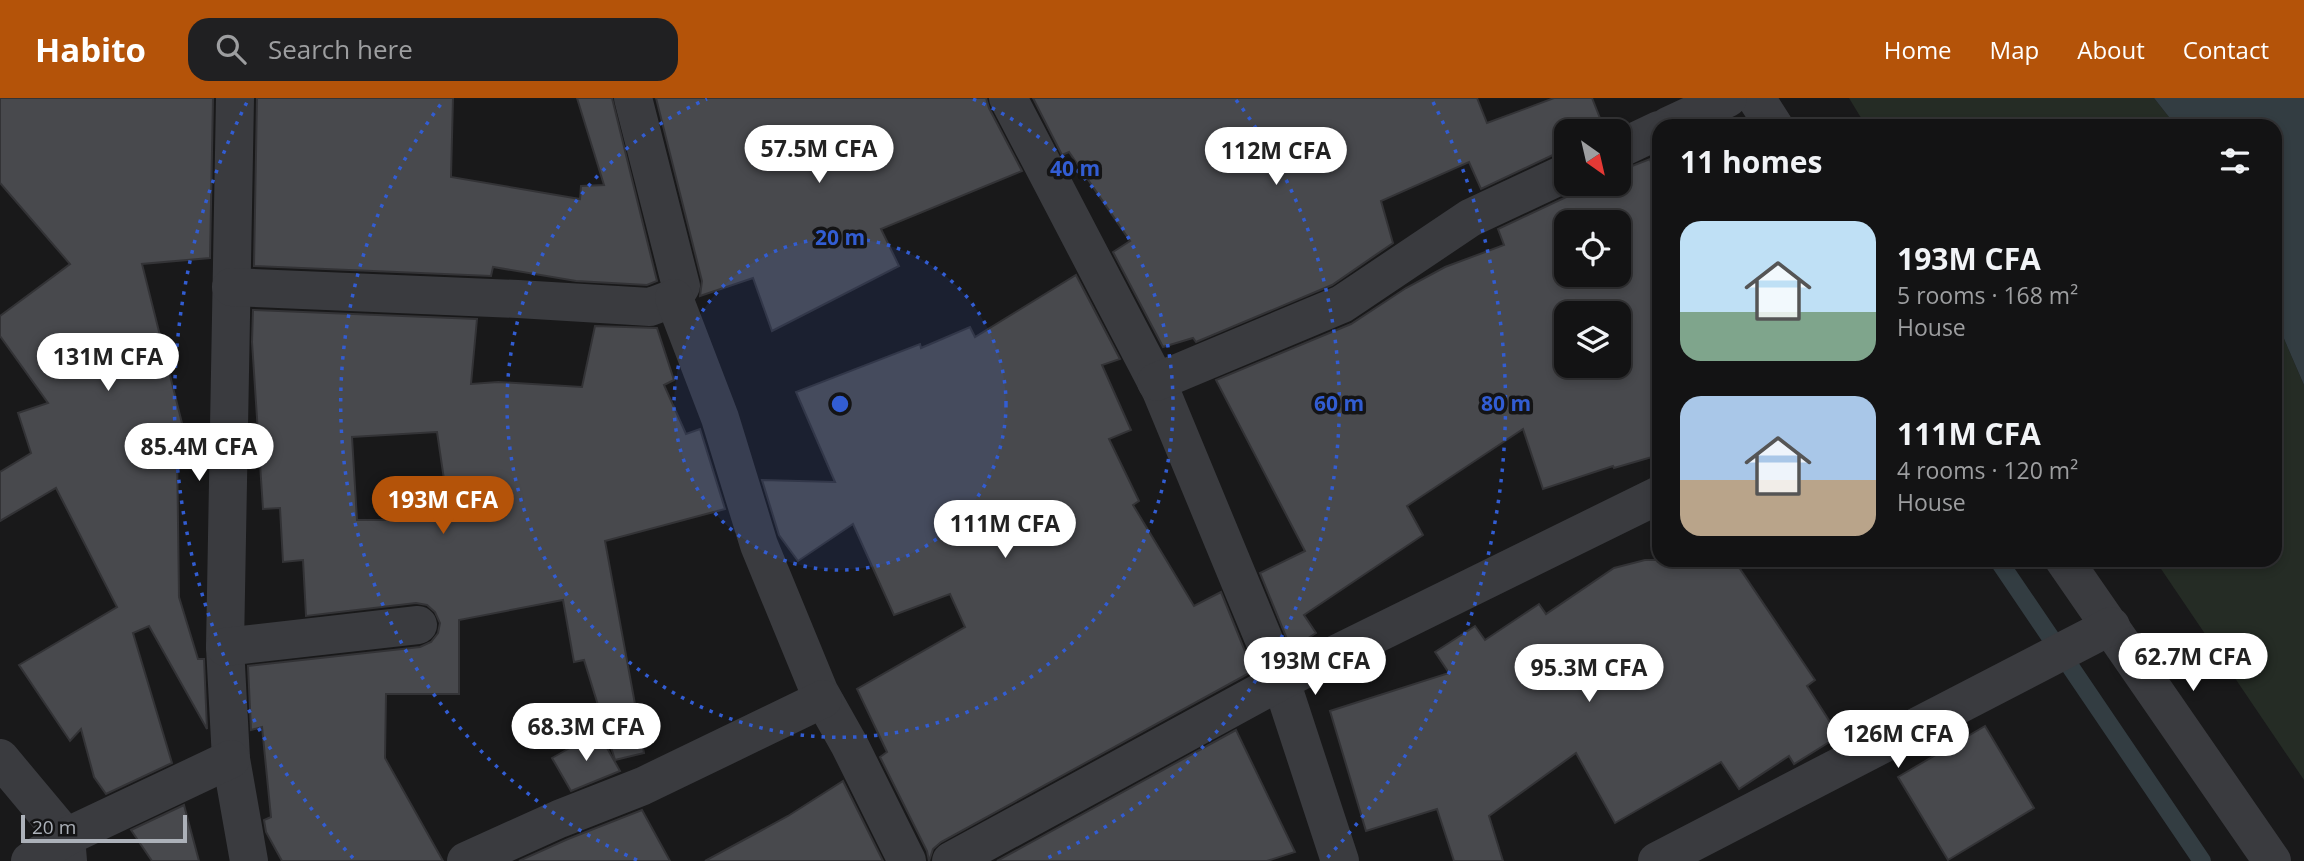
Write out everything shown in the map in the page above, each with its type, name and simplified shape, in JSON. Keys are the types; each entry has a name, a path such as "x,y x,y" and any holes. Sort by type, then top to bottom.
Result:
{"street":[{"path":"235,98 225,648 231,759 249,861"},
{"path":"231,287 650,307 674,298 681,286 633,98"},
{"path":"1008,98 1156,382 1281,681 1340,861"},
{"path":"1683,119 1728,98"},
{"path":"1756,98 1770,119"},
{"path":"1631,143 1652,133"},
{"path":"1156,382 1342,304 1470,218 1554,179"},
{"path":"674,298 720,418 759,545 823,699 850,746 907,861"},
{"path":"951,861 1281,681 1652,498"},
{"path":"2069,567 2265,859"},
{"path":"225,648 418,625"},
{"path":"1657,861 2111,626"},
{"path":"466,861 559,819 643,786 823,699"},
{"path":"0,758 67,849"},
{"path":"30,861 67,849 231,759"}],"shaded area":[{"path":"1849,98 2154,98 2170,119 1862,119"},
{"path":"2154,98 2304,98 2304,385 2282,334 2282,119 2170,119"},
{"path":"2282,334 2304,385 2304,780 2160,567 2282,567"}],"building":[{"path":"0,98 213,98 210,258 142,264 188,447 177,448 179,597 198,659 204,659 207,729 149,626 133,633 172,763 106,794 94,777 81,729 70,741 19,665 117,607 56,488 0,521 0,472 31,453 18,413 48,403 0,336 0,316 70,264 0,183"},
{"path":"257,98 453,98 451,177 580,199 581,186 604,185 577,98 612,98 657,281 647,285 576,281 493,267 491,276 254,266"},
{"path":"656,98 986,98 1022,171 881,229 899,266 772,331 753,278 700,296 702,281"},
{"path":"1033,98 1477,98 1487,123 1554,98 1592,98 1600,119 1554,119 1554,154 1481,189 1469,162 1381,201 1393,243 1332,285 1196,342 1193,338 1163,347 1113,252 1130,241 1069,152 1062,155"},
{"path":"1650,159 1652,457 1614,468 1613,466 1543,489 1523,429 1407,506 1423,535 1304,615 1316,633 1291,649 1260,573 1305,551 1216,380 1351,324 1406,288 1445,267 1504,245 1498,229 1569,196 1631,196 1631,166"},
{"path":"1076,275 1120,359 1102,365 1131,430 1109,439 1139,501 1133,505 1194,606 1221,592 1253,671 941,842 933,849 929,861 927,851 880,757 887,752 857,689 965,627 950,594 894,615 853,524 798,561 779,535 762,480 835,482 796,392 920,344 921,348 970,327 975,337"},
{"path":"253,310 477,319 471,384 498,382 582,387 595,326 657,328 674,380 664,385 686,434 700,429 725,509 605,541 644,753 615,760 584,660 574,662 563,600 459,620 459,694 386,694 385,758 443,861 282,861 266,832 264,820 271,817 262,727 251,730 248,666 420,647 431,642 438,633 440,623 435,612 427,605 416,603 306,616 303,560 283,562 280,508 263,509 252,342","holes":["437,432 450,520 357,520 352,437"]},
{"path":"1645,560 1652,560 1652,567 1739,567 1815,680 1807,686 1839,736 1794,764 1789,756 1739,789 1721,762 1615,823 1576,753 1489,816 1503,861 1454,861 1437,809 1366,831 1330,711 1449,673 1435,652 1475,626 1485,640 1539,604 1546,614 1614,568"},
{"path":"1985,726 2034,808 1948,860 1898,777"},
{"path":"1236,730 1295,852 1267,861 997,861"},
{"path":"598,732 620,771 571,791 552,758"},
{"path":"843,781 883,861 705,861 788,816"},
{"path":"184,805 199,861 152,861 131,830"},
{"path":"642,810 670,861 519,861 568,839"}],"waterway":[{"path":"2003,567 2202,861"}]}
